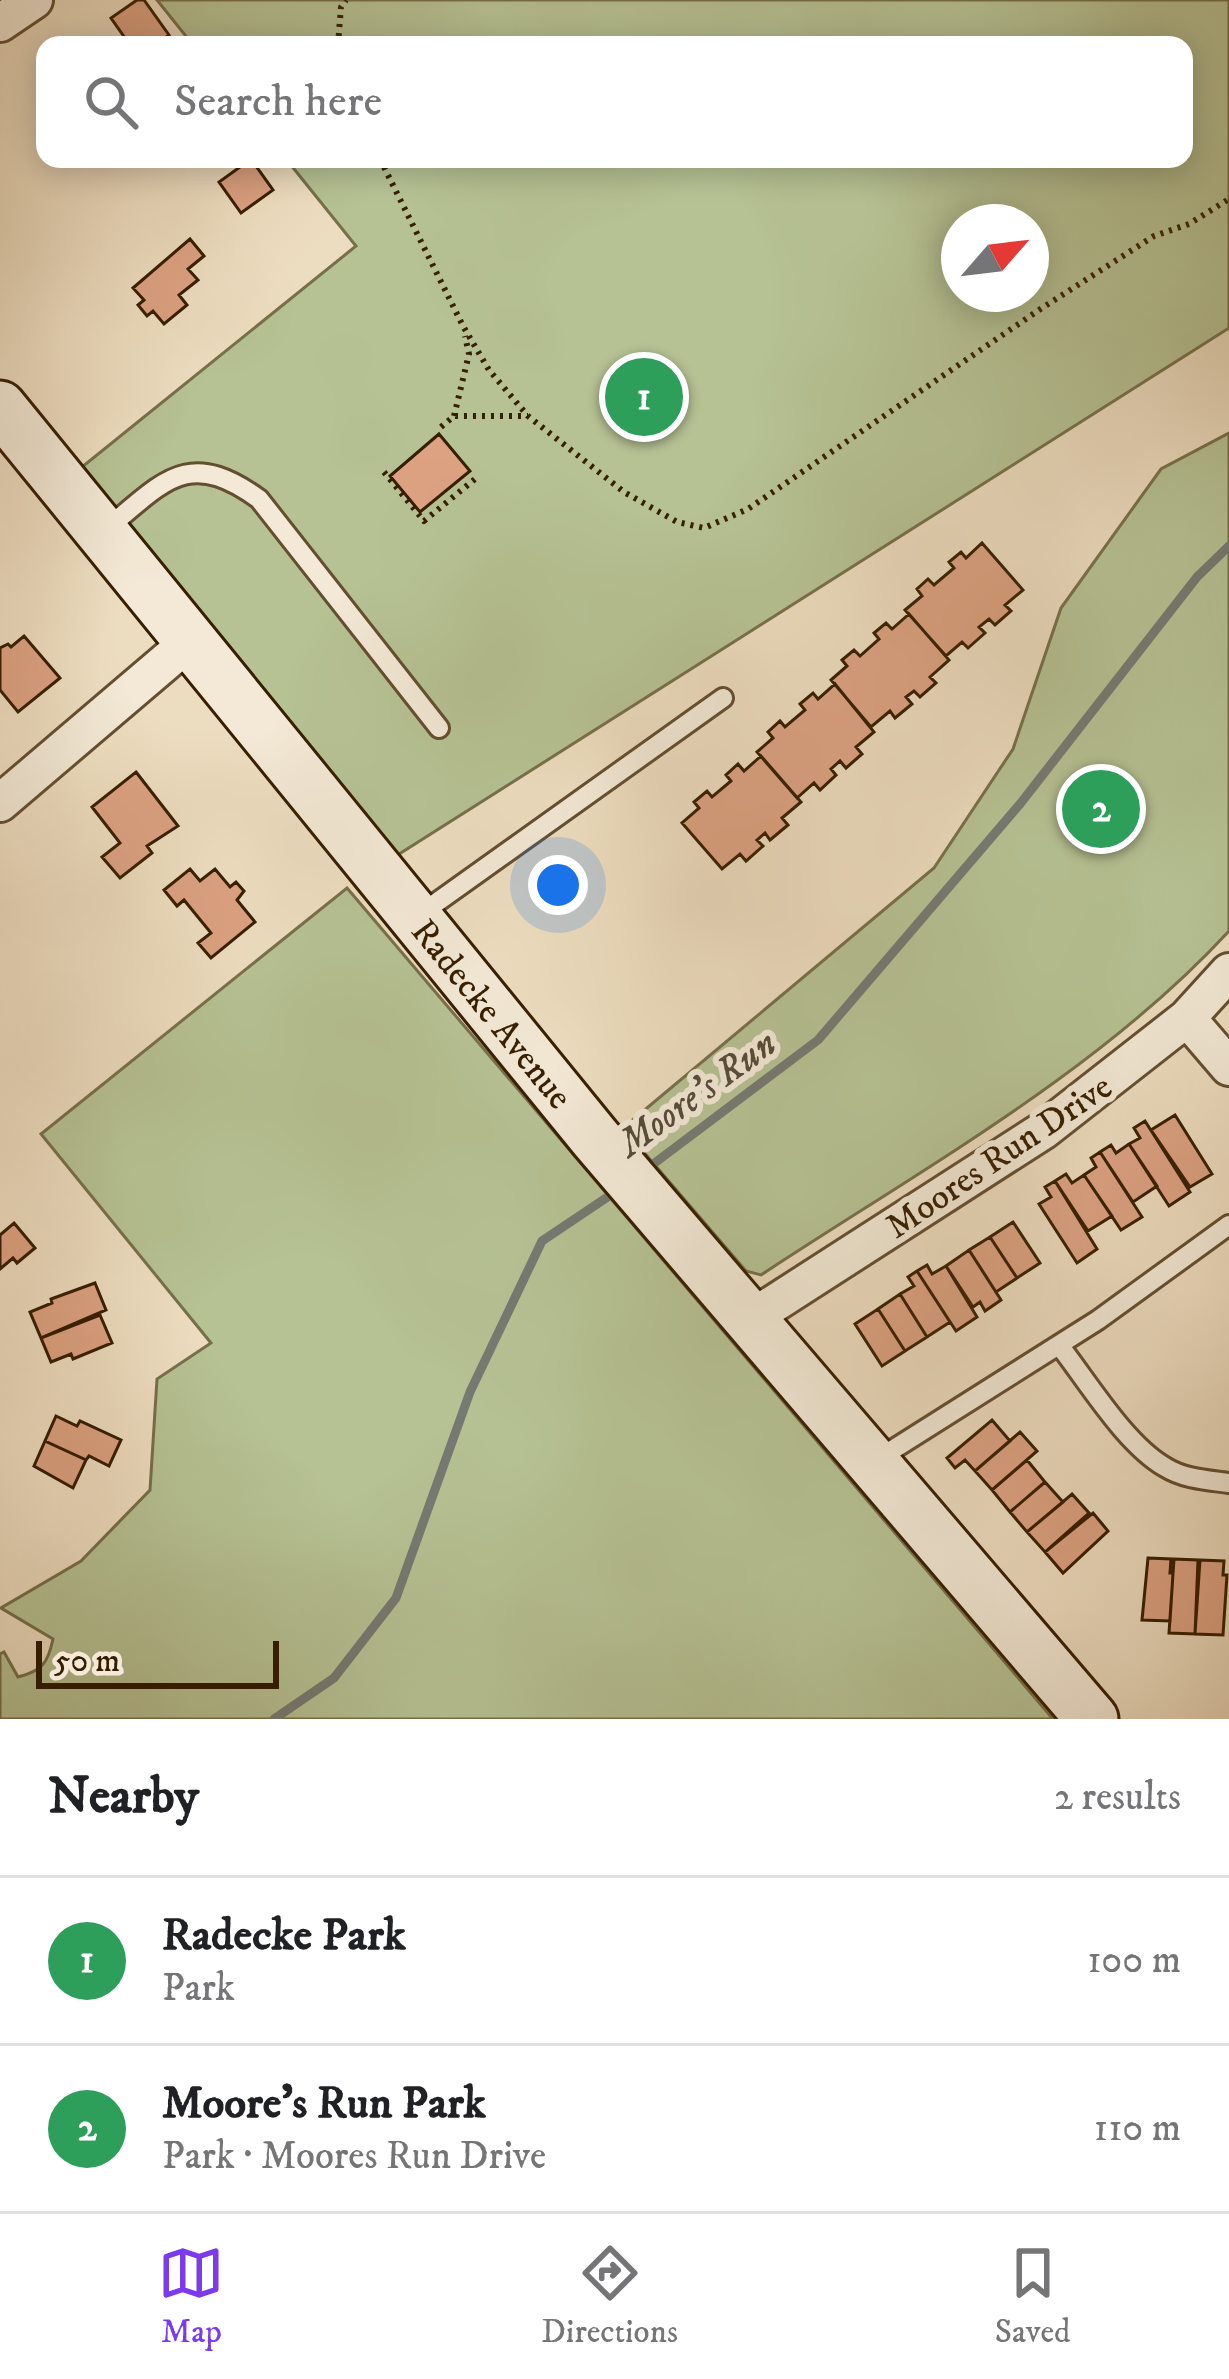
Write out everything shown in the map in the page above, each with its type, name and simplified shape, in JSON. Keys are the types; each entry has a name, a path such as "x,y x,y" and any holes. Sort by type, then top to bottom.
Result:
{"street":[{"path":"0,23 34,0"},
{"name":"Radecke Avenue","path":"0,407 595,1138 1091,1719"},
{"path":"0,802 189,642"},
{"name":"Moores Run Drive","path":"750,1319 1044,1130 1187,1018 1229,972"},
{"path":"1187,1018 1229,1067"}],"lane":[{"path":"102,533 161,484 194,470 230,478 259,499 439,728"},
{"path":"415,918 723,698"},
{"path":"874,1461 1059,1345 1229,1225"},
{"path":"1059,1345 1141,1448 1164,1467 1189,1478 1229,1483"}],"path":[{"path":"339,36 346,0"},
{"path":"385,168 489,370 528,416 624,492 677,522 704,527 748,509 1154,236 1189,224 1229,199"},
{"path":"441,427 454,416 469,354 464,326"},
{"path":"454,416 528,416"},
{"path":"384,472 424,521 475,478"}],"green space":[{"path":"157,0 1229,0 1229,328 396,856 82,467 356,246 293,168 1193,168 1193,36 186,36"},
{"path":"1229,433 1229,931 1178,982 1066,1074 761,1275 746,1271 623,1128 934,868 1013,749 1061,608 1161,469"},
{"path":"347,888 1053,1719 0,1719 0,1654 4,1652 18,1677 43,1665 53,1639 1,1608 81,1561 150,1490 157,1379 211,1343 41,1134"}],"building":[{"path":"144,0 169,35 124,36 111,18"},
{"path":"238,168 257,168 273,190 241,213 219,182"},
{"path":"190,239 204,256 188,269 198,280 179,295 187,305 164,324 153,311 147,316 138,305 144,300 133,288"},
{"path":"439,434 470,471 420,512 390,476"},
{"path":"982,543 1023,590 1005,605 1011,611 995,625 989,619 979,627 985,633 968,648 962,642 946,656 905,610 922,596 917,589 928,579 934,585 954,568 949,562 961,552 966,558"},
{"path":"909,614 949,660 930,677 936,683 920,697 914,691 906,697 912,704 895,718 890,711 871,727 831,680 847,666 842,660 854,650 860,656 879,639 874,633 886,623 892,629"},
{"path":"24,636 60,678 18,712 0,690 0,648 11,647"},
{"path":"835,684 874,732 856,747 862,754 846,768 840,761 831,769 836,775 820,790 814,783 797,798 757,752 773,738 768,732 780,721 785,727 805,710 800,704 813,693 818,699"},
{"path":"761,756 801,802 782,818 788,825 770,840 765,833 757,840 763,846 746,861 740,854 722,869 682,823 699,808 694,802 707,791 712,797 731,781 726,775 738,764 744,771"},
{"path":"136,772 178,826 147,846 152,853 120,878 102,857 120,843 92,807"},
{"path":"190,869 200,881 215,869 230,887 236,882 244,891 237,900 255,922 211,958 198,943 211,933 184,900 177,906 164,890"},
{"path":"1175,1115 1212,1174 1190,1187 1151,1130"},
{"path":"1145,1121 1190,1192 1169,1206 1129,1144 1140,1138 1134,1128"},
{"path":"1129,1144 1157,1186 1133,1202 1100,1152 1111,1145 1116,1153"},
{"path":"1100,1152 1142,1217 1121,1230 1084,1175 1096,1167 1091,1158"},
{"path":"1066,1174 1072,1183 1084,1175 1112,1216 1088,1231 1055,1181"},
{"path":"1055,1181 1097,1249 1077,1263 1039,1204 1051,1197 1045,1187"},
{"path":"1013,1222 1040,1263 1017,1278 990,1237"},
{"path":"14,1223 35,1248 17,1263 13,1258 0,1269 0,1235"},
{"path":"990,1237 1017,1278 996,1292 969,1250"},
{"path":"969,1250 1001,1300 985,1311 980,1302 973,1307 946,1266"},
{"path":"927,1265 932,1274 946,1266 977,1317 956,1331 917,1271"},
{"path":"917,1271 950,1322 927,1337 900,1294 914,1286 908,1277"},
{"path":"95,1283 106,1310 41,1338 30,1312"},
{"path":"900,1294 927,1337 905,1351 878,1309"},
{"path":"878,1309 905,1351 882,1366 855,1324"},
{"path":"100,1315 112,1343 73,1359 71,1354 51,1362 41,1338"},
{"path":"56,1416 77,1426 80,1421 121,1440 109,1466 45,1441"},
{"path":"992,1420 1010,1441 975,1471 965,1460 955,1468 947,1458"},
{"path":"1020,1432 1037,1451 992,1490 975,1471"},
{"path":"45,1441 86,1460 73,1488 34,1466"},
{"path":"1027,1460 1045,1482 1010,1512 992,1490"},
{"path":"1045,1482 1063,1502 1027,1532 1010,1512"},
{"path":"1072,1494 1089,1513 1045,1552 1027,1532"},
{"path":"1093,1513 1108,1531 1063,1573 1045,1552"},
{"path":"1148,1558 1171,1559 1170,1621 1142,1620"},
{"path":"1174,1559 1198,1560 1195,1634 1169,1633"},
{"path":"1200,1560 1224,1561 1223,1635 1195,1634"}],"waterway":[{"name":"Moore's Run","path":"644,1171 818,1040 1020,804 1197,577 1229,546"},
{"name":"Moore's Run","path":"274,1719 334,1678 396,1598 470,1392 542,1241 621,1188"}],"place":[{"name":"Radecke Park","path":"644,397"},
{"name":"Moore's Run Park","path":"1101,809"}]}
